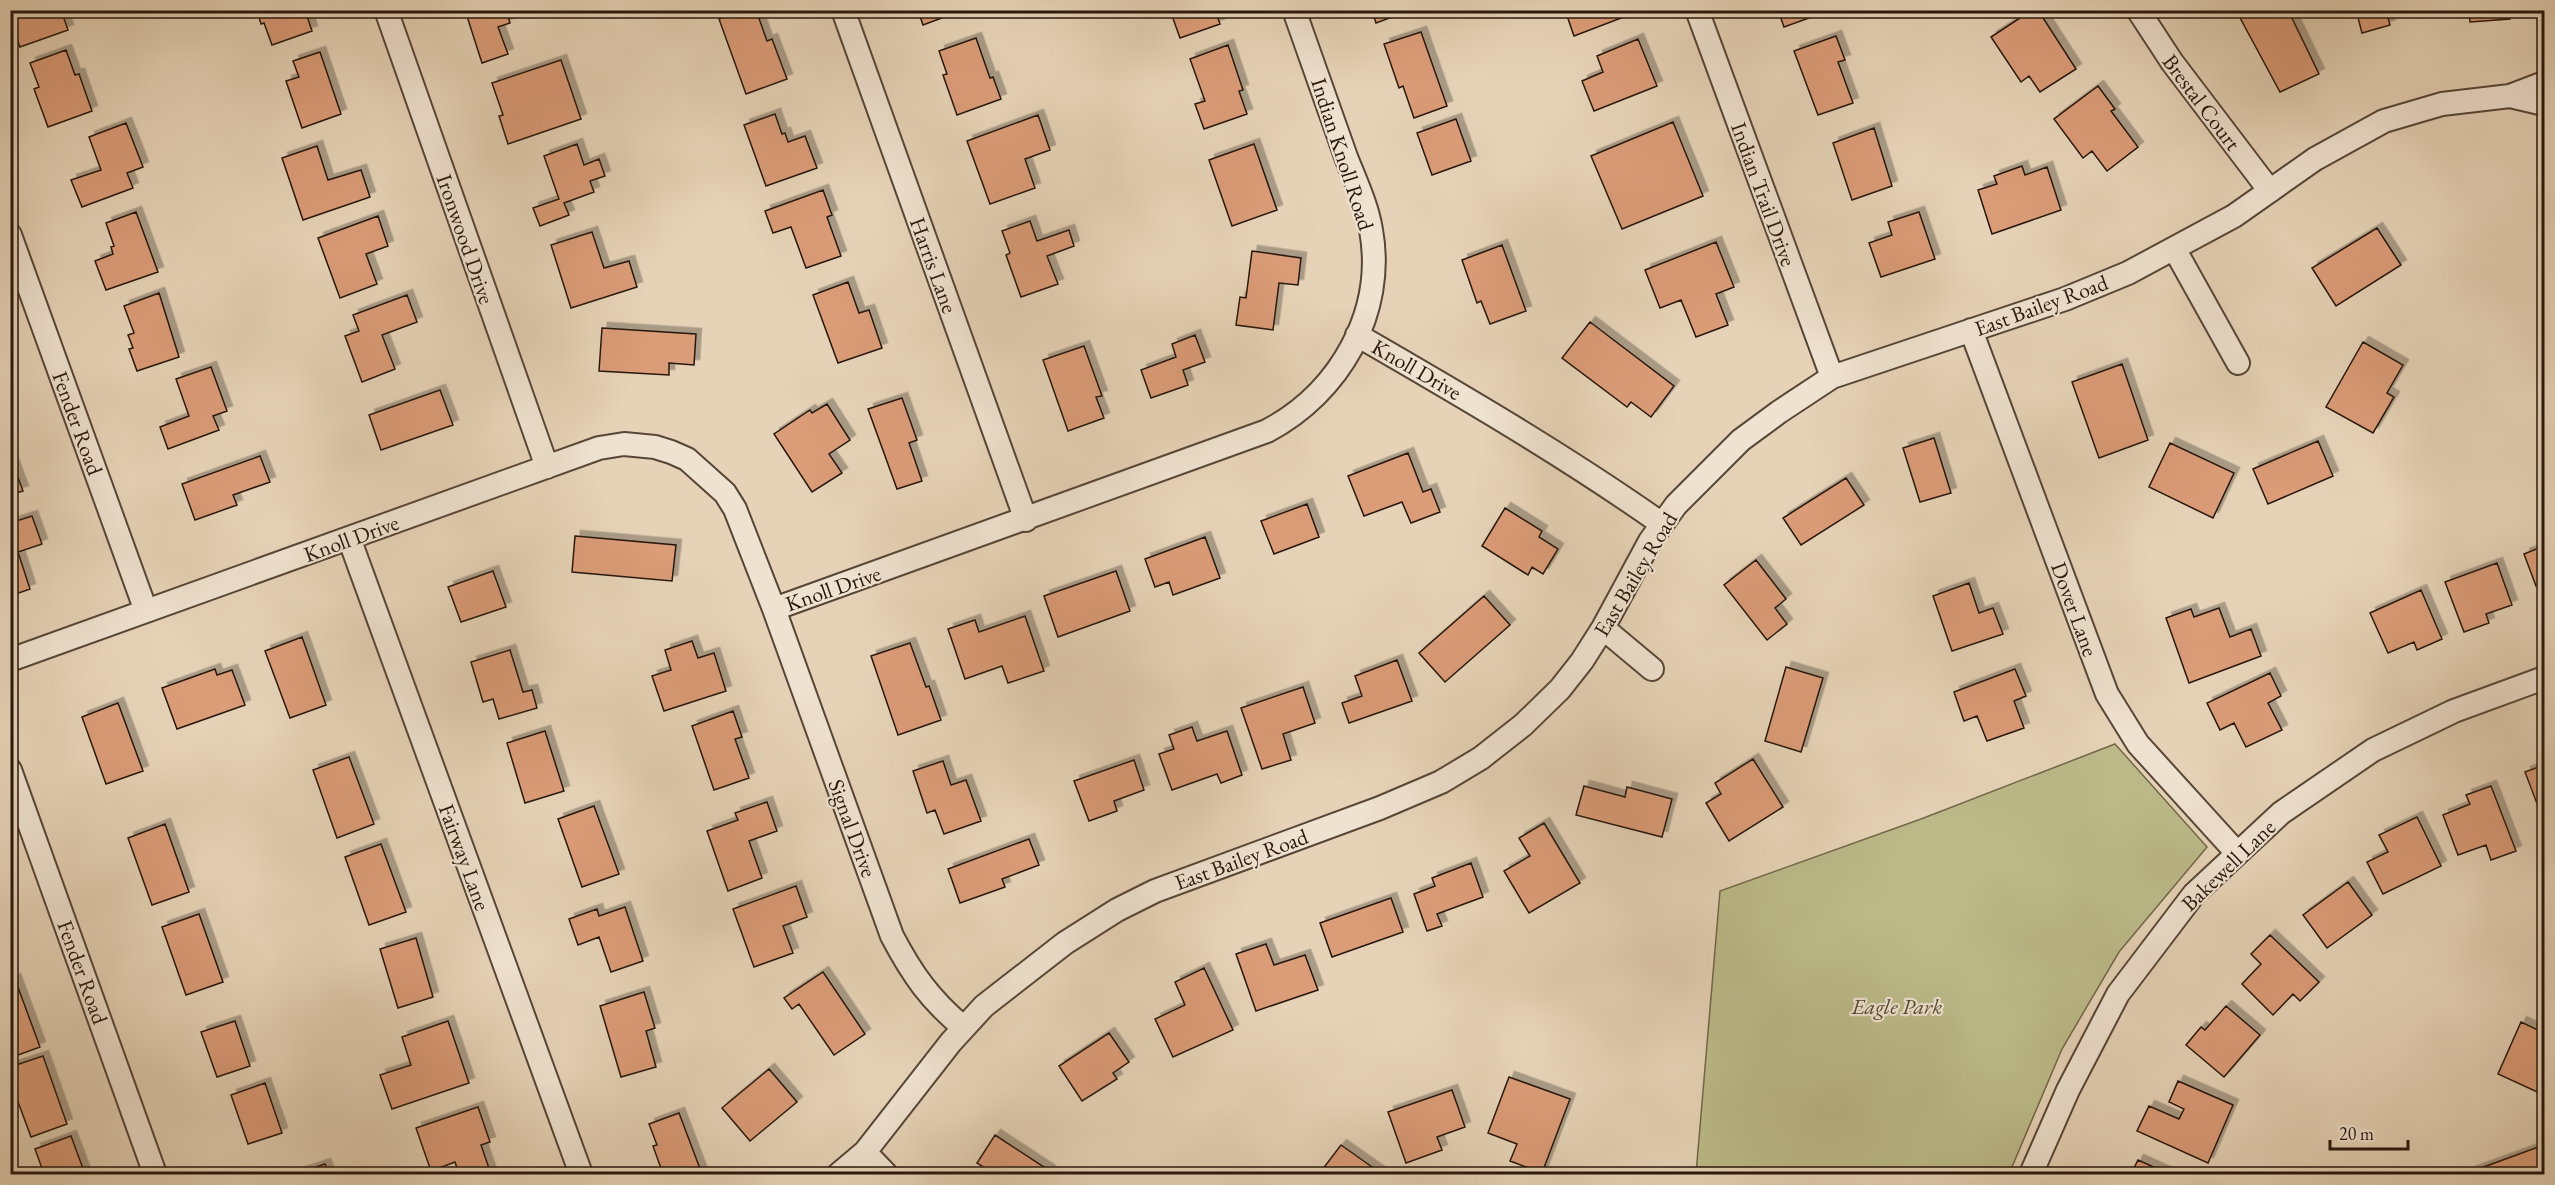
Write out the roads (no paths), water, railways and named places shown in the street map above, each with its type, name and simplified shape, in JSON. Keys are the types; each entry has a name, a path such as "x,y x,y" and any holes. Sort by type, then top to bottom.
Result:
{"street":[{"name":"Ironwood Drive","path":"386,10 547,467"},
{"name":"Harris Lane","path":"843,10 1026,520"},
{"name":"Indian Knoll Road","path":"1294,10 1371,231 1372,288 1358,335"},
{"name":"Indian Trail Drive","path":"1697,10 1832,377"},
{"name":"Brestal Court","path":"2138,10 2172,62 2270,191"},
{"name":"East Bailey Road","path":"839,1174 865,1152 984,1006 1065,943 1117,910 1191,877 1380,808 1442,782 1481,758 1523,725 1560,689 1603,628 1650,541 1676,505 1742,440 1832,377 2065,299 2175,250 2234,216 2315,159 2384,121 2442,104 2511,96 2544,83"},
{"name":"East Bailey Road","path":"2511,96 2544,104"},
{"name":"Fender Road","path":"10,235 146,611"},
{"path":"2175,250 2238,363"},
{"name":"Dover Lane","path":"1971,330 2107,694 2138,744 2237,853"},
{"name":"Knoll Drive","path":"10,660 600,448 624,444 656,447 687,459 726,493 735,509 774,609 1026,520 1267,431 1308,405 1335,377 1348,358 1358,335 1529,435 1662,524"},
{"name":"Fairway Lane","path":"349,538 581,1174"},
{"name":"Signal Drive","path":"774,609 892,936 909,968 930,998 964,1028"},
{"path":"1603,628 1652,669"},
{"name":"Bakewell Lane","path":"2031,1174 2068,1090 2118,994 2193,894 2281,813 2373,750 2454,711 2544,678"},
{"name":"Fender Road","path":"10,770 155,1174"},
{"path":"865,1152 885,1174"}],"park label":[{"name":"Eagle Park","path":"1897,1006"}]}
